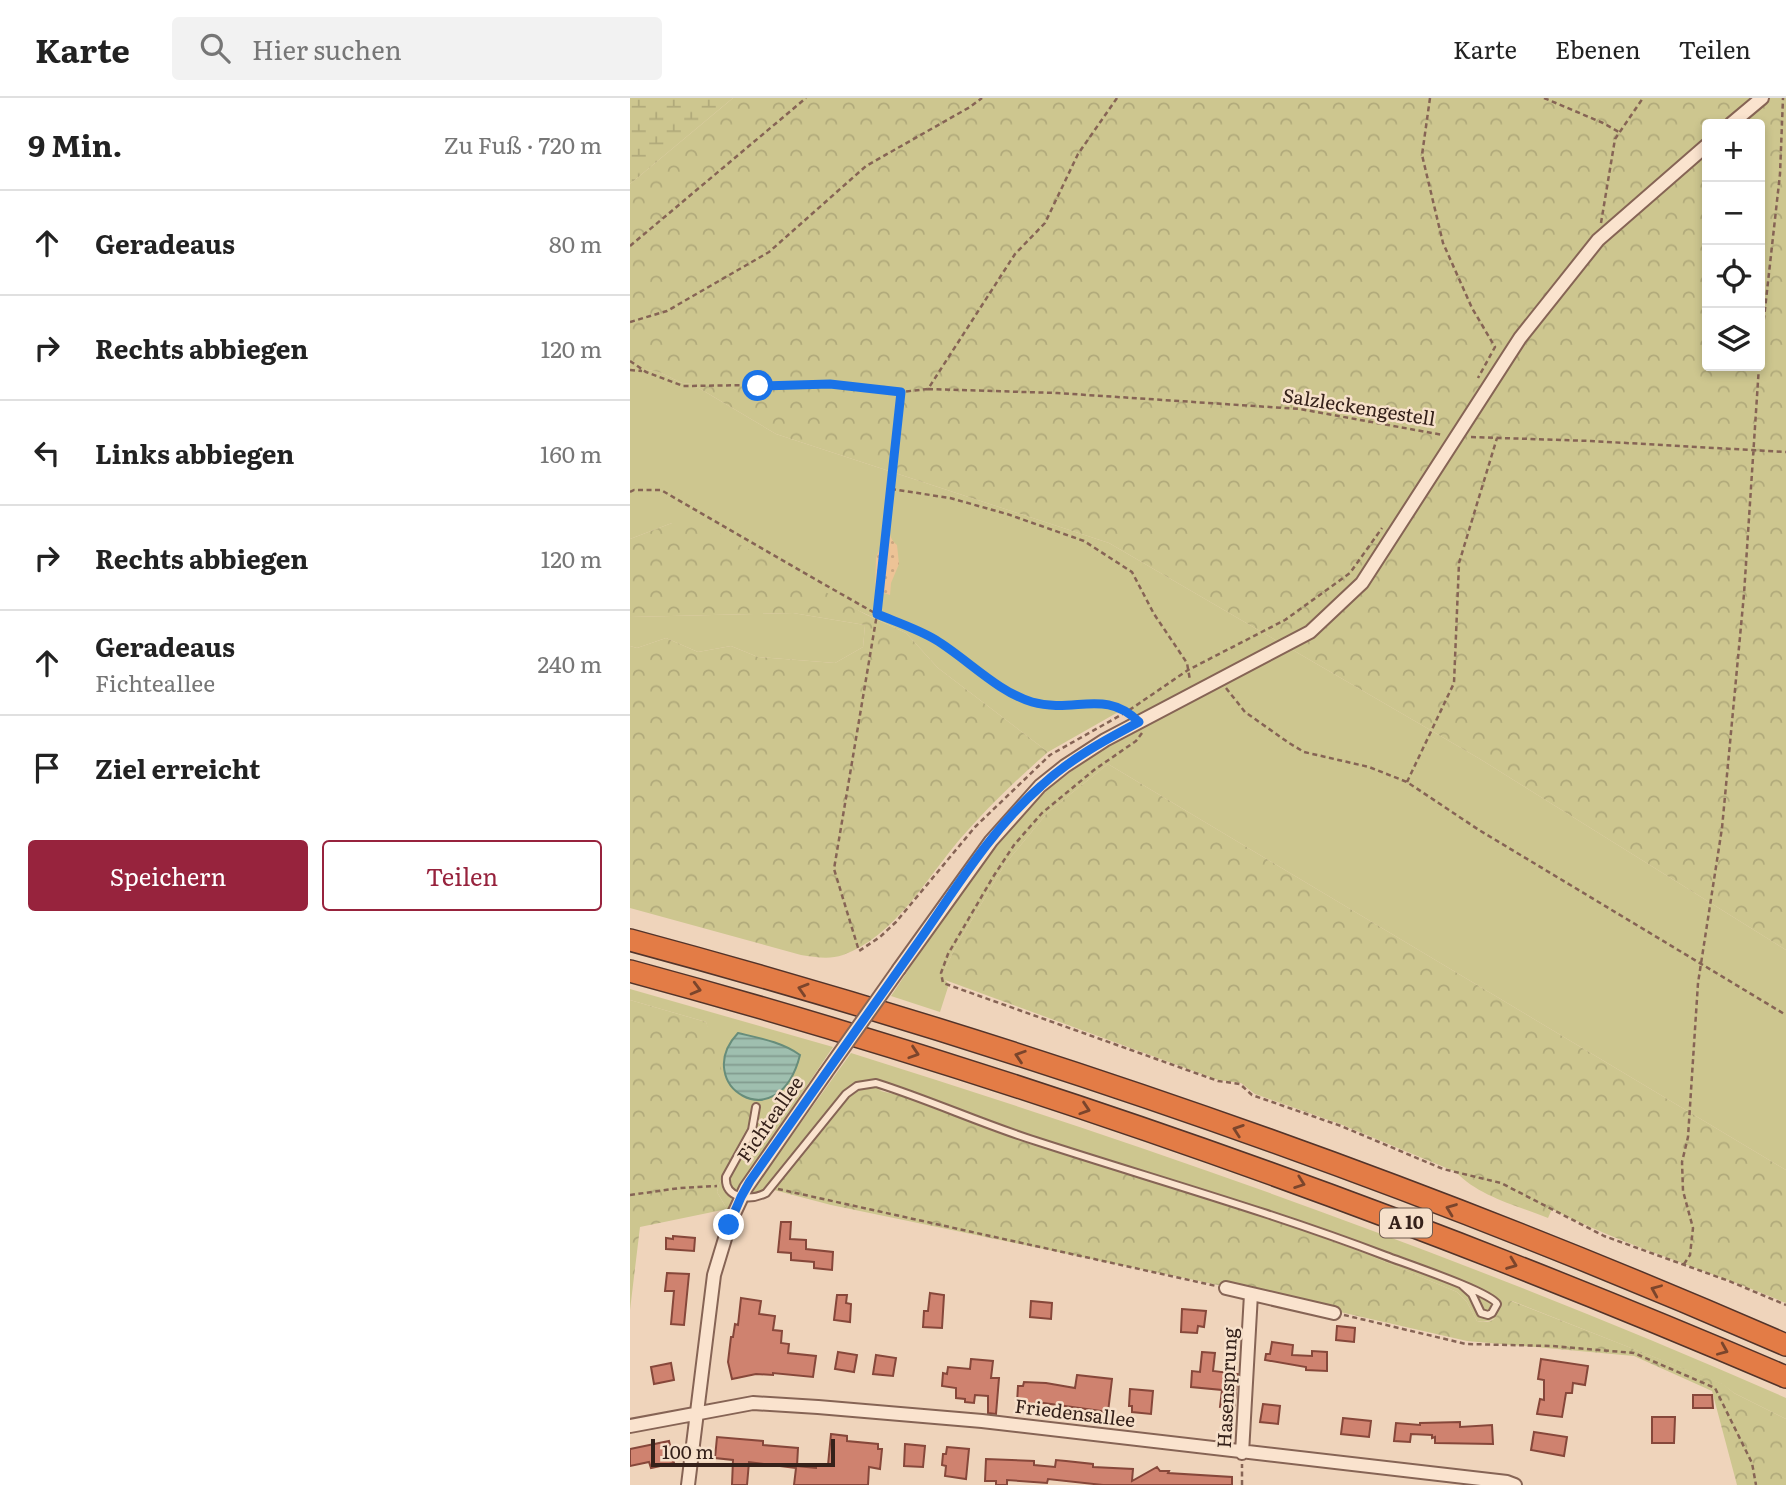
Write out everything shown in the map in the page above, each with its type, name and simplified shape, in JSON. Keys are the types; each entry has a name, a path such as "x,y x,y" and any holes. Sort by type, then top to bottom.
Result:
{"highway":[{"name":"A 10","path":"630,940 926,1026 1097,1081 1269,1141 1521,1236 1786,1345"},
{"name":"A 10","path":"630,971 893,1047 1208,1150 1530,1271 1786,1377"}],"street":[{"path":"1737,119 1762,98"},
{"name":"Fichteallee","path":"688,1485 714,1275 730,1222 741,1197 978,858 1004,824 1040,786 1082,754 1310,632 1362,583 1451,436 1520,338 1598,240 1702,149"},
{"path":"1226,1288 1334,1313"},
{"name":"Hasensprung","path":"1242,1453 1251,1294"},
{"name":"Friedensallee","path":"630,1426 698,1411 753,1403 818,1407 982,1421 1515,1485"}],"lane":[{"path":"756,1107 752,1130 726,1177 726,1187 741,1197 759,1197 772,1187 846,1094 857,1086 876,1083 1034,1140 1280,1217 1462,1285 1495,1300 1496,1309 1488,1315 1481,1313 1472,1294 1462,1285"}],"path":[{"path":"630,246 806,98"},
{"path":"630,322 667,311 769,252 866,166 982,98"},
{"path":"928,389 1015,254 1045,223 1078,154 1117,98"},
{"path":"1430,98 1422,155 1443,243 1472,308 1495,347 1477,380"},
{"path":"1544,98 1619,132"},
{"path":"1598,240 1615,139 1643,98"},
{"path":"1765,309 1780,174 1783,98"},
{"path":"630,361 646,372"},
{"path":"630,370 646,372"},
{"path":"1684,1264 1690,1255 1693,1228 1683,1191 1682,1162 1688,1137 1693,1037 1721,828 1744,594 1759,371"},
{"name":"Salzleckengestell","path":"646,372 683,386 830,384 901,392 928,389 1057,393 1300,409 1451,436 1786,452"},
{"path":"901,392 877,614 834,869 859,951 896,922 975,827 1037,766 1065,746 1128,711 1188,670 1286,620 1350,573 1382,528"},
{"path":"1440,445 1451,436"},
{"path":"1407,782 1454,683 1459,563 1497,438"},
{"path":"630,492 634,489 661,490 877,614 935,639 1029,701 1068,707 1106,703 1128,711 1139,722 1143,729 1142,736 1094,770 1042,813 1014,845 948,954 941,973 943,983 1218,1081 1240,1084 1252,1095 1341,1126 1443,1169 1501,1183 1604,1236 1684,1264 1786,1305"},
{"path":"891,489 950,498 1007,514 1084,541 1132,572 1154,614 1186,663 1192,694"},
{"path":"1222,679 1238,705 1289,743 1304,751 1369,767 1407,782 1479,830 1786,1015"},
{"path":"630,1195 680,1188 726,1187"},
{"path":"772,1187 1226,1288"},
{"path":"1334,1313 1466,1344 1552,1346 1634,1353 1715,1388 1752,1463 1756,1485"},
{"name":"Hasensprung","path":"1241,1485 1242,1453"}],"green space":[{"path":"630,98 733,98 630,184"},
{"path":"733,98 1786,98 1786,950 1480,759 1109,543 776,434 692,384 682,383 659,372 630,367 630,184"},
{"path":"630,367 659,372 682,383 692,384 776,434 1109,543 1480,759 1786,950 1786,1170 1108,764 1048,812 1005,864 945,969 945,980 949,984 940,1012 891,996 959,894 1016,822 1060,780 1136,729 1132,720 1120,711 1048,752 938,668 906,633 672,523 630,539"},
{"path":"694,519 865,614 906,633 938,668 1048,752 970,827 894,920 862,946 838,957 801,955 630,908 630,646 637,648 666,638 698,652 731,646 758,657 835,663 863,647 865,625 793,613 630,617 630,539 672,523"},
{"path":"793,613 865,625 863,647 835,663 758,657 731,646 698,652 666,638 637,648 630,646 630,617"},
{"path":"1108,764 1786,1170 1786,1303 1638,1247 1552,1209 1548,1218 1499,1200 1475,1188 1456,1172 1340,1124 1255,1094 1241,1083 1218,1080 945,980 945,969 955,948 1005,864 1048,812"},
{"path":"630,989 833,1047 736,1193 748,1194 762,1177 851,1053 1206,1170 1556,1301 1786,1398 1786,1419 1734,1393 1722,1384 1512,1301 1493,1319 1477,1321 1467,1302 1457,1292 1362,1252 1110,1167 1035,1146 883,1090 848,1098 774,1190 767,1188 748,1195 738,1212 727,1209 717,1192 719,1184 751,1120 723,1078 706,1022 630,1000"},
{"path":"630,1000 706,1022 717,1050 723,1077 729,1089 751,1114 751,1120 719,1184 717,1192 727,1209 640,1227 630,1310"},
{"path":"868,1088 902,1096 1035,1146 1110,1167 1362,1252 1457,1292 1467,1302 1477,1321 1494,1319 1511,1301 1723,1384 1734,1393 1786,1419 1786,1485 1737,1485 1712,1391 1634,1356 1467,1341 1252,1292 831,1205 774,1190 848,1098"}],"sand":[{"path":"886,506 889,532 897,545 899,564 891,583 890,595 884,593 878,600 875,596 876,558 885,536"}],"shaded area":[{"path":"738,1033 778,1044 800,1055 789,1081 774,1095 758,1100 743,1096 731,1085 724,1070 726,1052"}],"building":[{"path":"781,1222 791,1222 790,1239 806,1240 806,1249 833,1252 832,1270 814,1268 814,1262 791,1260 791,1253 778,1252"},
{"path":"673,1236 695,1238 694,1251 666,1249 666,1238 673,1239"},
{"path":"667,1273 689,1274 684,1325 671,1324 674,1291 665,1291"},
{"path":"930,1293 944,1295 942,1328 923,1327 924,1311 928,1311"},
{"path":"837,1295 847,1295 846,1303 851,1304 850,1322 834,1320"},
{"path":"741,1298 761,1301 759,1314 775,1316 773,1330 782,1331 781,1343 789,1344 788,1353 816,1356 813,1377 773,1373 732,1379 728,1362 731,1337 735,1324 738,1325"},
{"path":"1031,1301 1052,1303 1051,1319 1030,1317"},
{"path":"1182,1309 1206,1311 1204,1327 1198,1326 1197,1333 1181,1332"},
{"path":"1337,1326 1355,1328 1354,1342 1336,1340"},
{"path":"1272,1342 1293,1345 1292,1355 1312,1356 1312,1351 1327,1352 1327,1371 1306,1370 1306,1367 1265,1360 1266,1354 1270,1354"},
{"path":"838,1352 857,1355 854,1372 835,1369"},
{"path":"1202,1352 1215,1353 1213,1371 1238,1374 1234,1409 1220,1407 1222,1390 1191,1387 1192,1371 1200,1372"},
{"path":"876,1355 896,1358 893,1376 873,1374"},
{"path":"971,1359 993,1361 991,1378 999,1378 996,1414 988,1413 988,1396 975,1395 974,1403 965,1402 965,1399 956,1398 956,1388 942,1386 943,1373 947,1374 948,1367 970,1369"},
{"path":"1541,1359 1588,1366 1585,1385 1573,1383 1572,1393 1566,1393 1562,1417 1537,1414 1540,1399 1544,1400 1544,1380 1538,1379"},
{"path":"671,1363 674,1380 654,1384 651,1367"},
{"path":"1077,1375 1112,1379 1108,1412 1036,1402 1017,1403 1018,1386 1023,1386 1024,1382 1075,1388"},
{"path":"1130,1389 1153,1391 1151,1414 1132,1412 1132,1406 1129,1406"},
{"path":"1693,1395 1712,1395 1713,1408 1693,1408"},
{"path":"1263,1404 1280,1406 1278,1424 1260,1422"},
{"path":"1652,1417 1675,1417 1674,1443 1652,1443"},
{"path":"1343,1418 1371,1421 1369,1437 1341,1434"},
{"path":"1460,1422 1460,1427 1492,1425 1493,1444 1435,1443 1435,1437 1432,1438 1432,1435 1411,1434 1410,1442 1394,1441 1396,1423 1420,1425"},
{"path":"1534,1432 1567,1437 1564,1456 1531,1450"},
{"path":"831,1434 847,1436 847,1441 878,1444 878,1449 882,1449 880,1469 869,1467 868,1485 794,1485 796,1468 749,1462 747,1485 732,1485 733,1460 715,1458 717,1437 763,1441 763,1445 798,1448 797,1466 816,1468 816,1464 828,1465"},
{"path":"669,1441 674,1463 651,1468 649,1462 630,1466 630,1449"},
{"path":"905,1444 925,1446 923,1467 904,1466"},
{"path":"947,1447 969,1449 966,1479 945,1476 946,1466 942,1465"},
{"path":"986,1459 1034,1461 1034,1465 1055,1467 1056,1460 1093,1464 1093,1467 1133,1469 1132,1481 1157,1467 1160,1471 1169,1471 1168,1473 1232,1477 1232,1485 1103,1485 1048,1479 1047,1483 1007,1480 1007,1485 996,1485 996,1481 985,1481"}],"route":[{"path":"729,1225 750,1181 963,878 1004,824 1040,786 1065,766 1139,722 1128,711 1106,703 1068,707 1029,701 935,639 877,614 901,392 830,384 758,386"}]}
